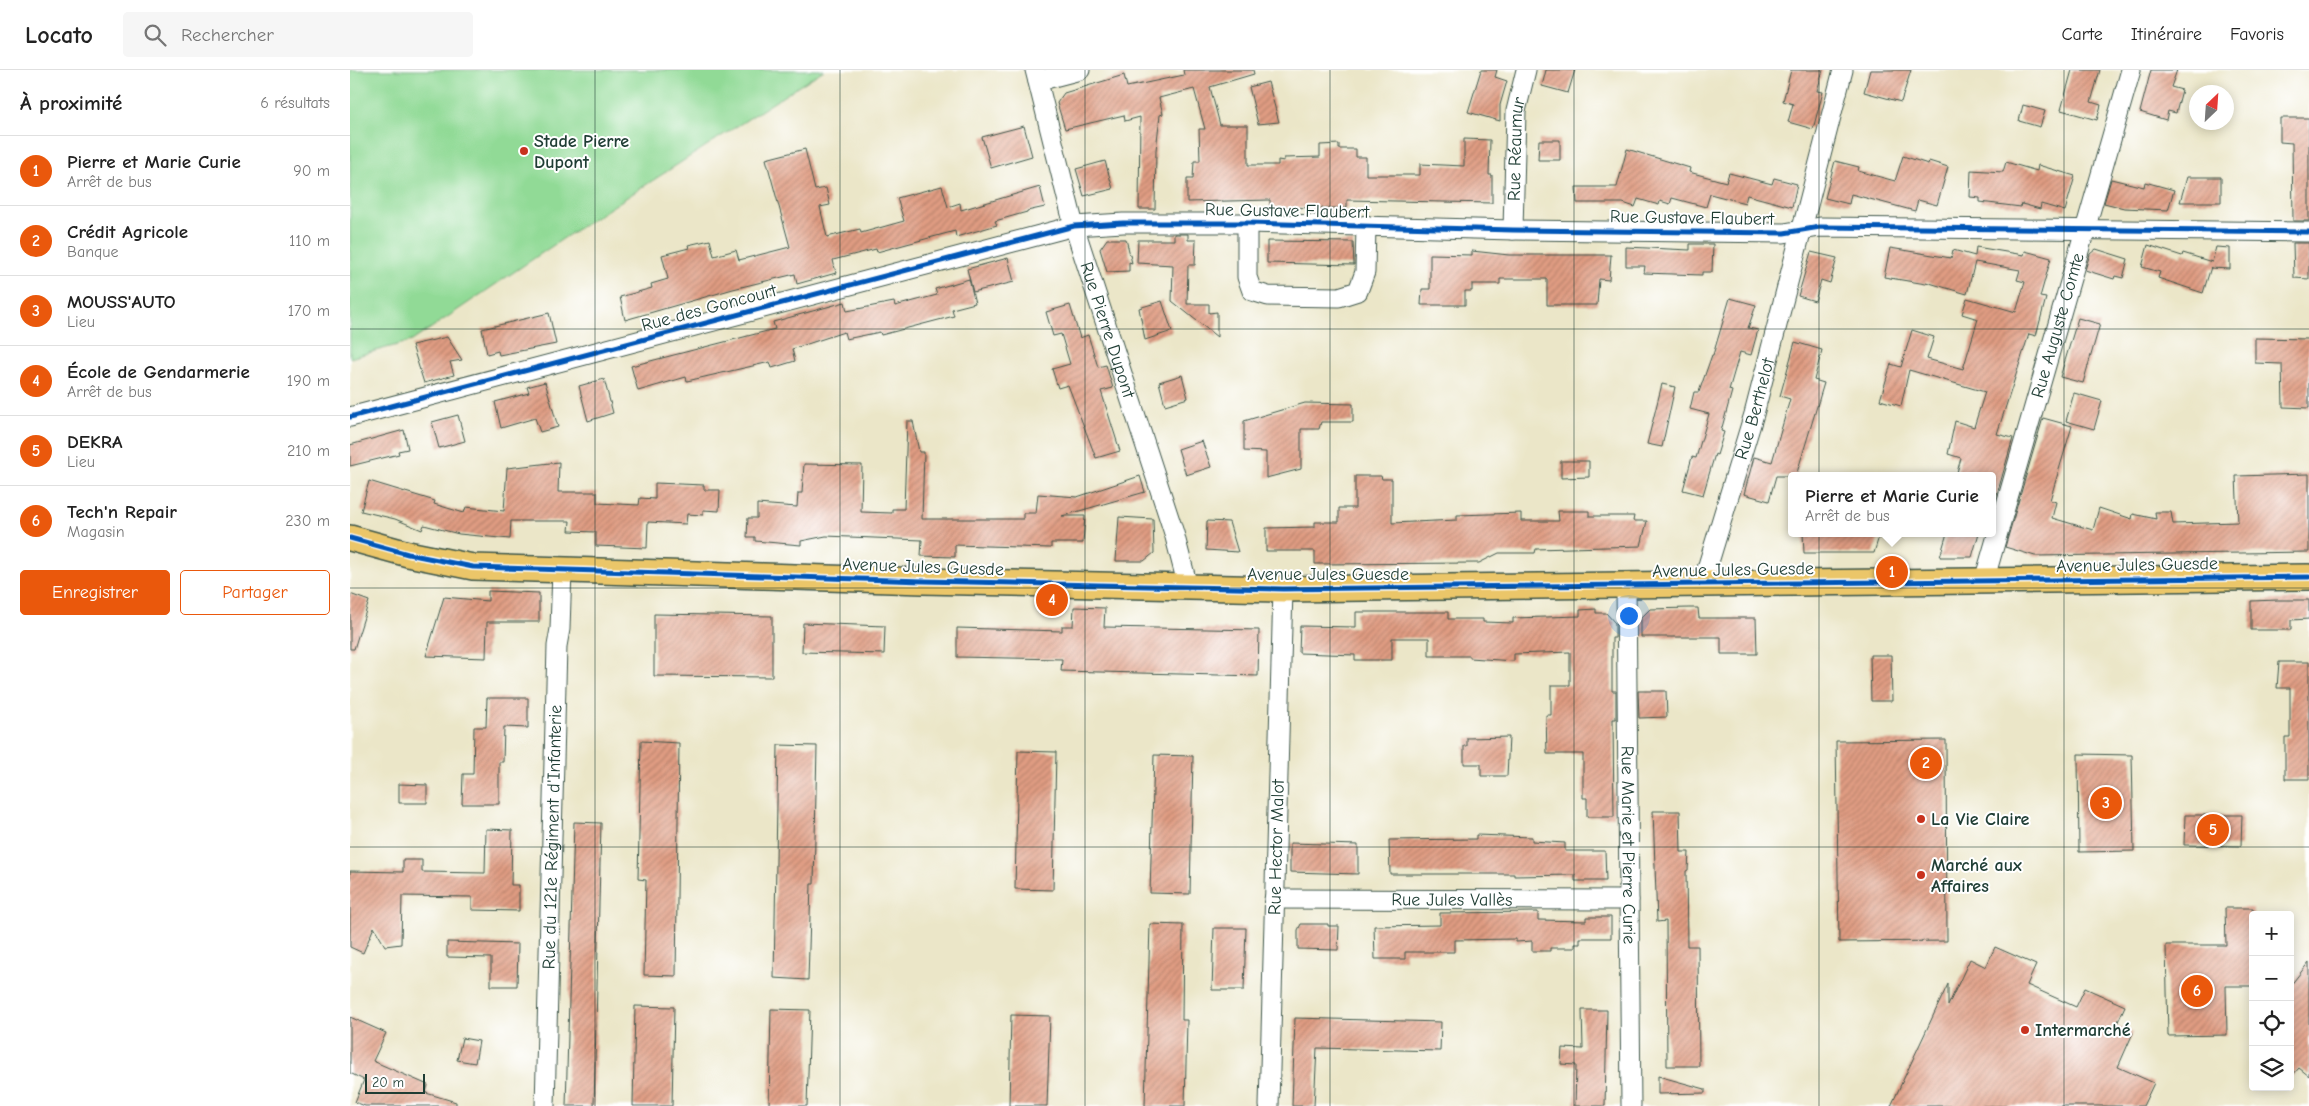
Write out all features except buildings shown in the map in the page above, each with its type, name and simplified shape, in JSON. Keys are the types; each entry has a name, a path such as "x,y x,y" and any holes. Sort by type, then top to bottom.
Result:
{"main road":[{"name":"Avenue Jules Guesde","path":"350,538 408,554 473,567 914,581 1283,589 2309,577"}],"street":[{"path":"1037,76 1080,70"},
{"name":"Rue Réaumur","path":"1513,230 1516,111 1526,70"},
{"name":"Rue Berthelot","path":"1702,585 1754,414 1800,230 1844,70"},
{"name":"Rue Auguste Comte","path":"1984,581 2131,70"},
{"name":"Rue Pierre Dupont","path":"1037,76 1074,226 1174,533 1188,587"},
{"name":"Rue Gustave Flaubert","path":"1074,226 1123,223 1247,223 1513,230 1774,232 1820,228 2309,232"},
{"path":"1247,223 1247,277 1252,291 1268,296 1340,297 1358,291 1365,272 1366,225"},
{"name":"Rue des Goncourt","path":"350,417 1074,226"},
{"name":"Rue du 121e Régiment d'Infanterie","path":"545,1106 557,646 560,629 562,570"},
{"name":"Rue Marie et Pierre Curie","path":"1626,585 1631,1106"},
{"name":"Rue Hector Malot","path":"1269,1106 1283,589"},
{"name":"Rue Jules Vallès","path":"1274,899 1629,900"}],"green space":[{"name":"Stade Pierre Dupont","path":"350,70 824,70 573,232 412,341 350,358"}],"cycle path":[{"path":"350,417 1074,226 1123,223 1247,223 1513,230 1784,233 1820,227 2309,232"},
{"path":"350,538 408,554 473,567 923,581 1283,589 2309,577"}],"place":[{"name":"Stade Pierre Dupont","path":"524,151"},
{"name":"Pierre et Marie Curie","path":"1892,572"},
{"name":"École de Gendarmerie","path":"1052,600"},
{"name":"Crédit Agricole","path":"1926,763"},
{"name":"MOUSS'AUTO","path":"2106,803"},
{"name":"La Vie Claire","path":"1921,819"},
{"name":"DEKRA","path":"2213,830"},
{"name":"Marché aux Affaires","path":"1921,875"},
{"name":"Tech'n Repair","path":"2197,991"},
{"name":"Intermarché","path":"2025,1030"}]}
